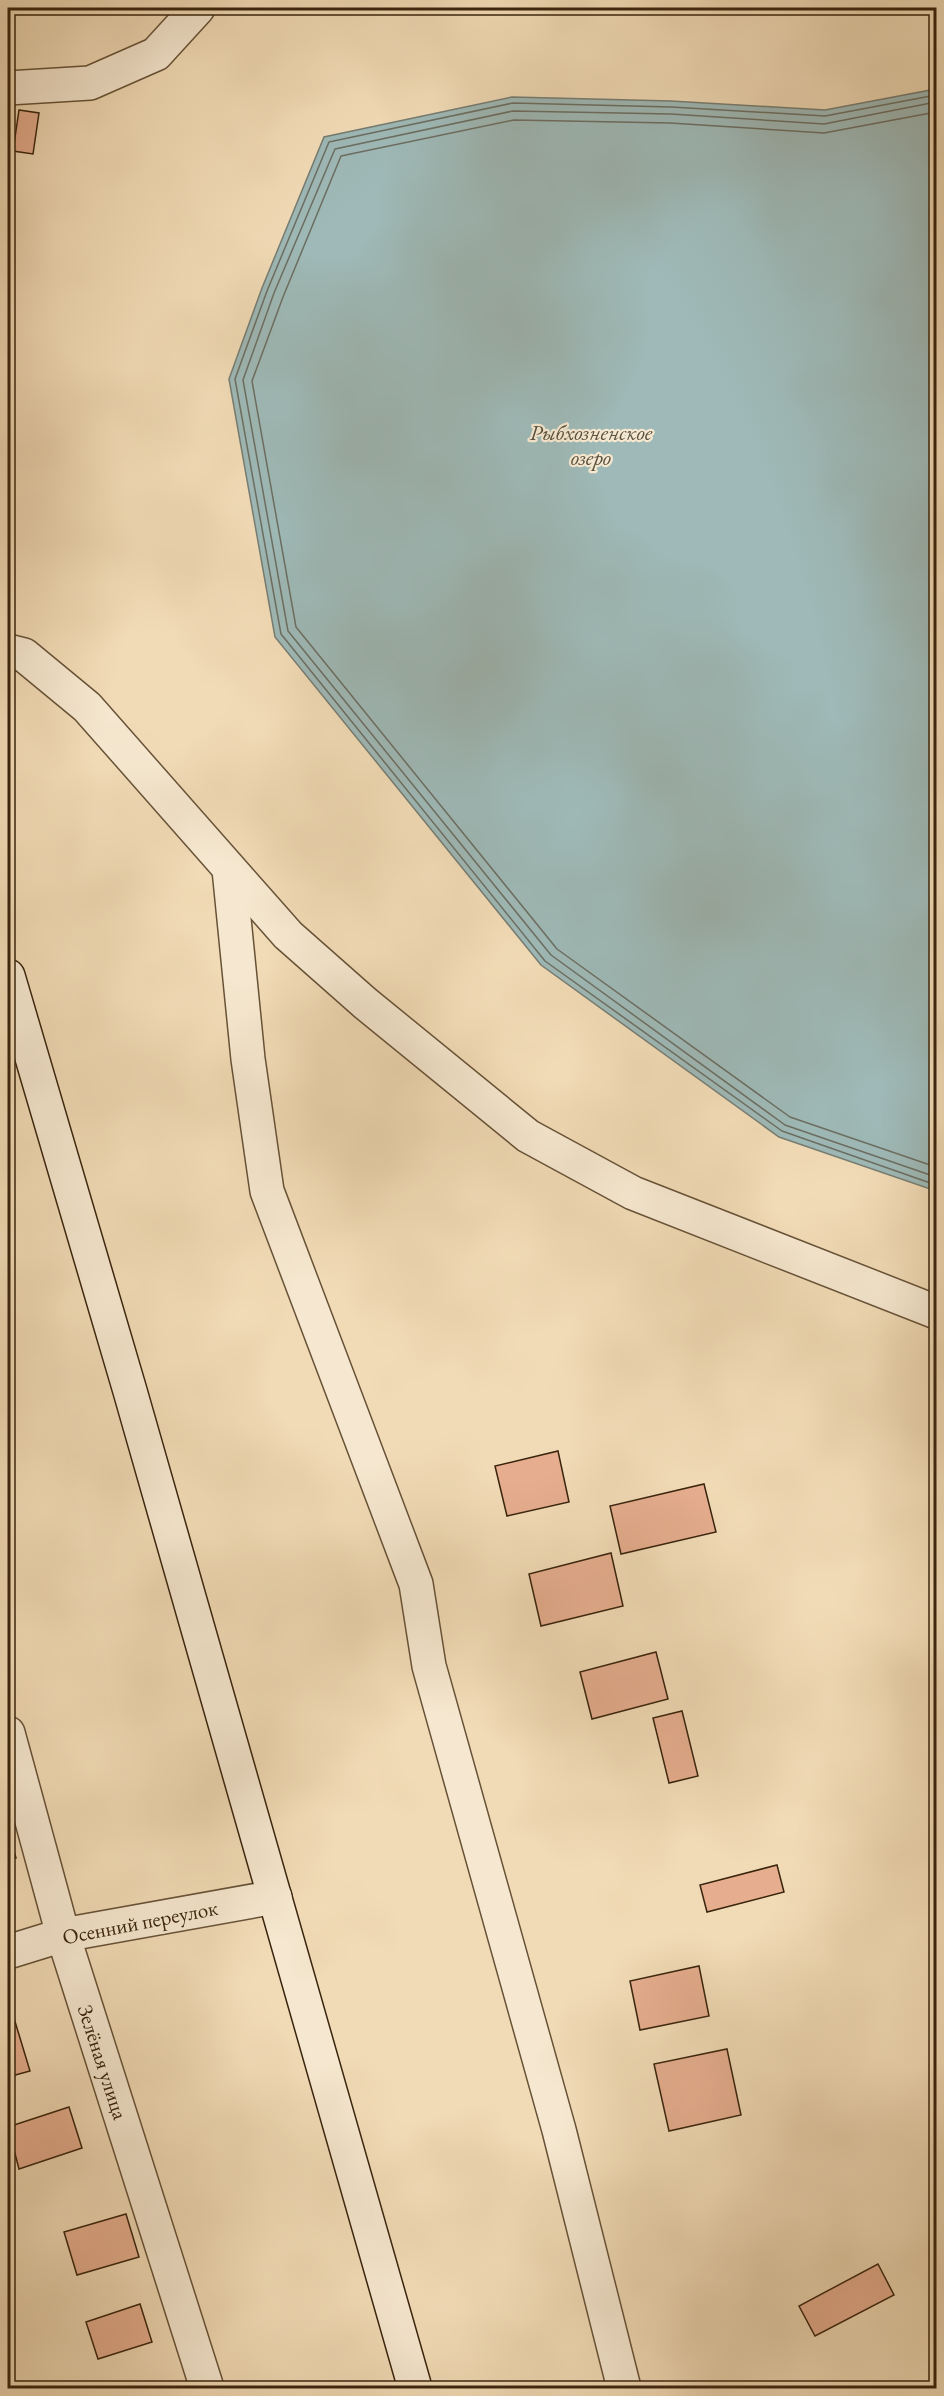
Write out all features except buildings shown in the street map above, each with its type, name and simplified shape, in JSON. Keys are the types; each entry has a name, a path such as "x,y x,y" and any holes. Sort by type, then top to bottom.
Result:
{"street":[{"path":"8,88 90,83 156,54 198,8"},
{"path":"8,651 24,655 87,707 288,934 365,1003 528,1136 633,1192 936,1312"},
{"path":"229,869 248,1059 267,1191 416,1584 429,1666 559,2130 624,2388"},
{"path":"8,976 130,1391 415,2388"},
{"name":"Зелёная улица","path":"8,1733 63,1935 207,2388"},
{"name":"Осенний переулок","path":"8,1952 63,1935 274,1897"}],"water":[{"name":"Рыбхозненское озеро","path":"936,89 936,1191 779,1137 541,965 275,637 229,379 262,288 324,137 512,97 671,101 825,110"}]}
